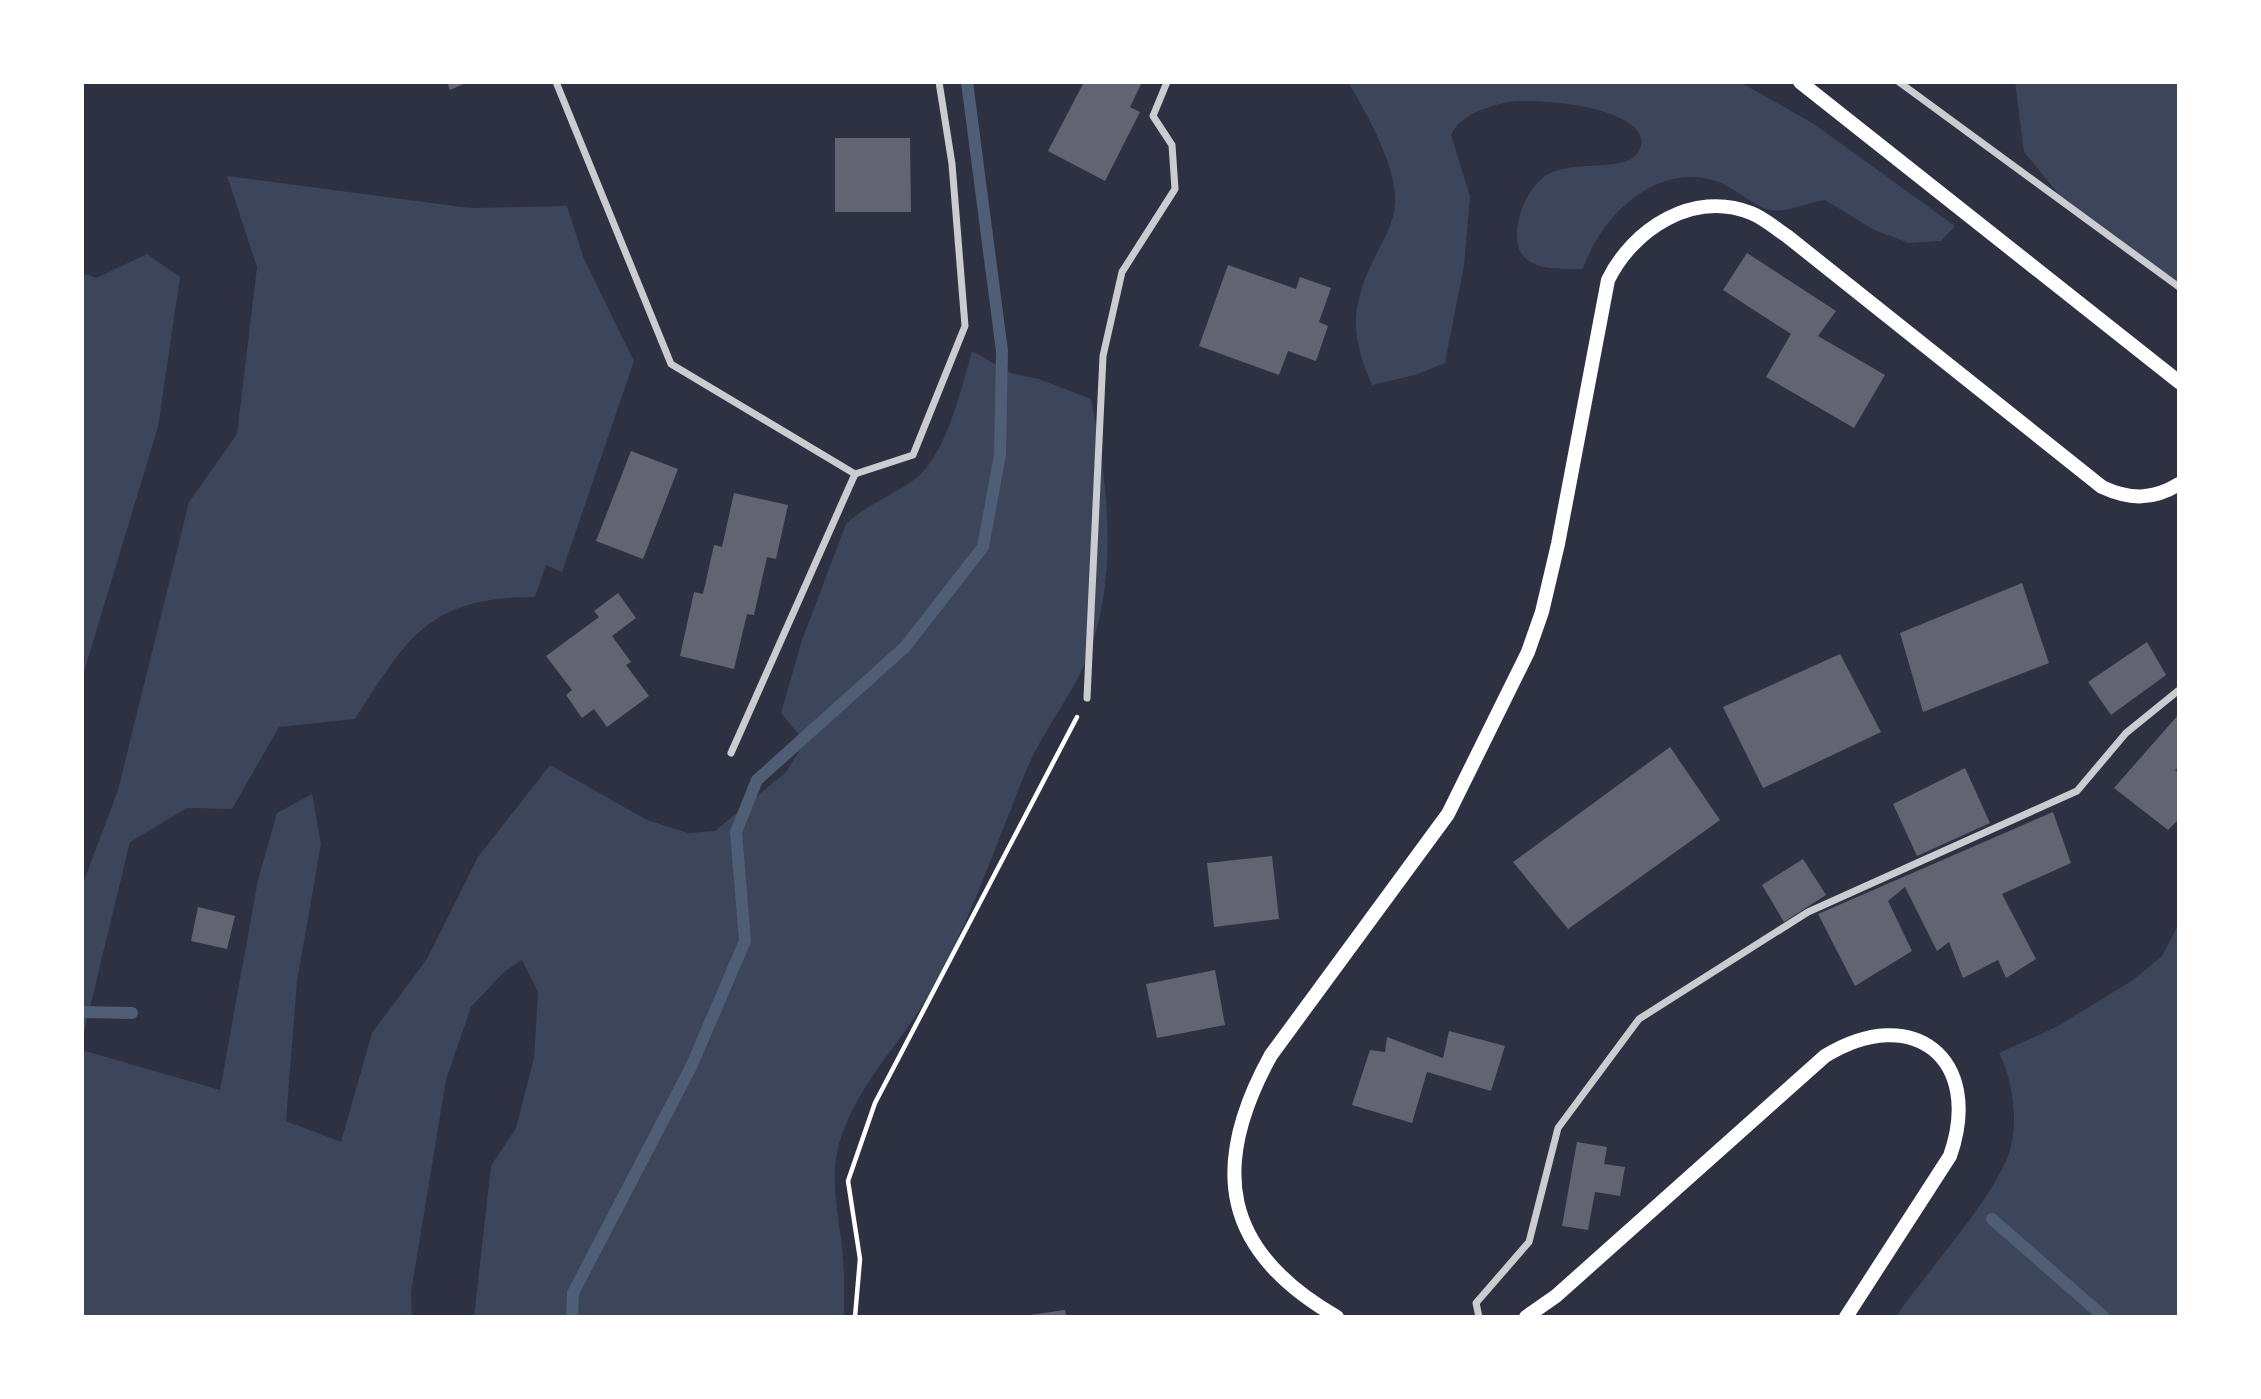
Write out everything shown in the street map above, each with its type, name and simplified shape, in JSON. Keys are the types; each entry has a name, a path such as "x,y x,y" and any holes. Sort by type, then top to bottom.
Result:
{"main road":[{"path":"1800,82 2179,382"},
{"path":"1337,1317 1283,1279 1246,1231 1233,1175 1238,1130 1250,1092 1270,1055 1448,814 1519,673 1542,612 1558,544 1608,280 1631,244 1651,228 1692,208 1716,207 1749,212 1787,236 2102,487 2137,498 2159,494 2179,484"},
{"path":"1526,1317 1556,1296 1825,1056 1841,1046 1875,1035 1907,1035 1933,1050 1953,1075 1961,1102 1958,1133 1950,1156 1846,1317"}],"street":[{"path":"556,82 671,364 855,474"},
{"path":"731,753 855,474 912,455 965,326 952,164 939,82"},
{"path":"1087,698 1103,356 1122,272 1175,189 1172,145 1153,116 1167,82"},
{"path":"1899,82 2179,287"},
{"path":"1479,1317 1476,1303 1529,1242 1558,1128 1639,1019 1808,912 2077,791 2126,733 2179,690"}],"path":[{"path":"855,1317 860,1259 848,1181 875,1103 1087,698"}],"shaded area":[{"path":"1348,82 1740,82 1814,124 1955,226 1941,241 1909,243 1874,230 1825,200 1784,210 1771,210 1759,206 1719,182 1696,177 1675,179 1654,186 1635,197 1618,212 1603,230 1583,269 1549,268 1529,261 1518,244 1518,223 1531,190 1550,173 1629,160 1639,151 1641,138 1634,127 1621,118 1582,106 1522,101 1492,106 1468,117 1451,135 1470,196 1464,266 1445,363 1415,375 1372,385 1360,351 1357,306 1367,275 1391,224 1395,202 1394,188 1379,140"},
{"path":"2015,82 2179,82 2179,286 2062,198 2024,152"},
{"path":"227,176 470,208 567,206 584,259 634,361 562,572 546,565 535,597 499,599 445,614 425,627 407,644 355,719 279,727 232,809 187,808 130,842 82,1040 82,886 118,790 189,502 237,434 257,267"},
{"path":"147,254 180,277 158,427 82,678 82,273 96,278"},
{"path":"972,351 1011,373 1039,379 1091,399 1103,468 1108,538 1102,608 1080,674 1032,758 959,937 932,990 865,1088 844,1130 837,1153 835,1179 844,1266 844,1317 474,1317 491,1166 516,1128 534,1058 538,992 522,960 505,971 471,1007 446,1080 411,1292 412,1317 82,1317 82,1050 220,1090 258,880 277,813 312,794 321,844 297,981 286,1121 341,1142 372,1033 427,959 478,857 550,765 647,820 688,833 715,831 786,772 805,742 781,713 802,640 846,524 862,511 915,479 926,468 944,438 958,402"},
{"path":"2179,923 2179,1317 1896,1317 1974,1214 2009,1153 2014,1129 2013,1102 2008,1076 1999,1053 2058,1026 2133,980 2162,956"}],"building":[{"path":"447,82 468,82 450,90"},
{"path":"1084,82 1142,82 1130,107 1140,112 1105,181 1048,151"},
{"path":"835,138 910,138 911,212 835,212"},
{"path":"1747,253 1836,311 1818,336 1885,375 1854,428 1766,377 1791,334 1723,290"},
{"path":"1228,265 1296,289 1300,277 1331,288 1319,322 1328,326 1316,361 1288,351 1279,375 1199,346"},
{"path":"631,451 678,469 643,559 596,541"},
{"path":"734,493 788,505 776,559 767,557 754,615 747,614 734,669 680,656 694,592 703,594 714,545 722,547"},
{"path":"2022,583 2049,663 1923,712 1900,633"},
{"path":"618,593 636,618 612,636 631,662 626,665 649,696 607,727 594,709 582,718 566,695 572,690 546,656 599,617 594,611"},
{"path":"2147,642 2166,675 2111,715 2088,682"},
{"path":"1840,654 1881,732 1763,788 1723,707"},
{"path":"2179,714 2179,767 2175,770 2179,773 2179,819 2168,830 2114,788"},
{"path":"1670,747 1720,820 1568,929 1513,862"},
{"path":"1965,768 1990,823 1917,856 1893,804"},
{"path":"2053,812 2071,863 2002,894 2036,959 2006,978 1998,960 1963,978 1949,942 1937,951 1905,887 1888,901 1912,951 1855,986 1818,914"},
{"path":"1272,856 1279,919 1214,927 1207,863"},
{"path":"1803,859 1826,895 1784,922 1762,885"},
{"path":"198,907 235,916 227,949 191,941"},
{"path":"1215,970 1225,1025 1157,1038 1146,984"},
{"path":"1449,1031 1505,1046 1491,1091 1427,1072 1412,1123 1352,1105 1370,1050 1385,1052 1387,1037 1443,1058"},
{"path":"1577,1142 1607,1147 1604,1164 1625,1167 1620,1196 1595,1192 1588,1230 1562,1226"},
{"path":"1065,1310 1066,1317 1030,1315"}],"waterway":[{"path":"572,1317 573,1293 691,1067 745,941 736,832 757,780 905,647 983,547 1000,455 1002,351 967,82"},
{"path":"82,1012 132,1013"},
{"path":"1992,1219 2104,1317"}]}
